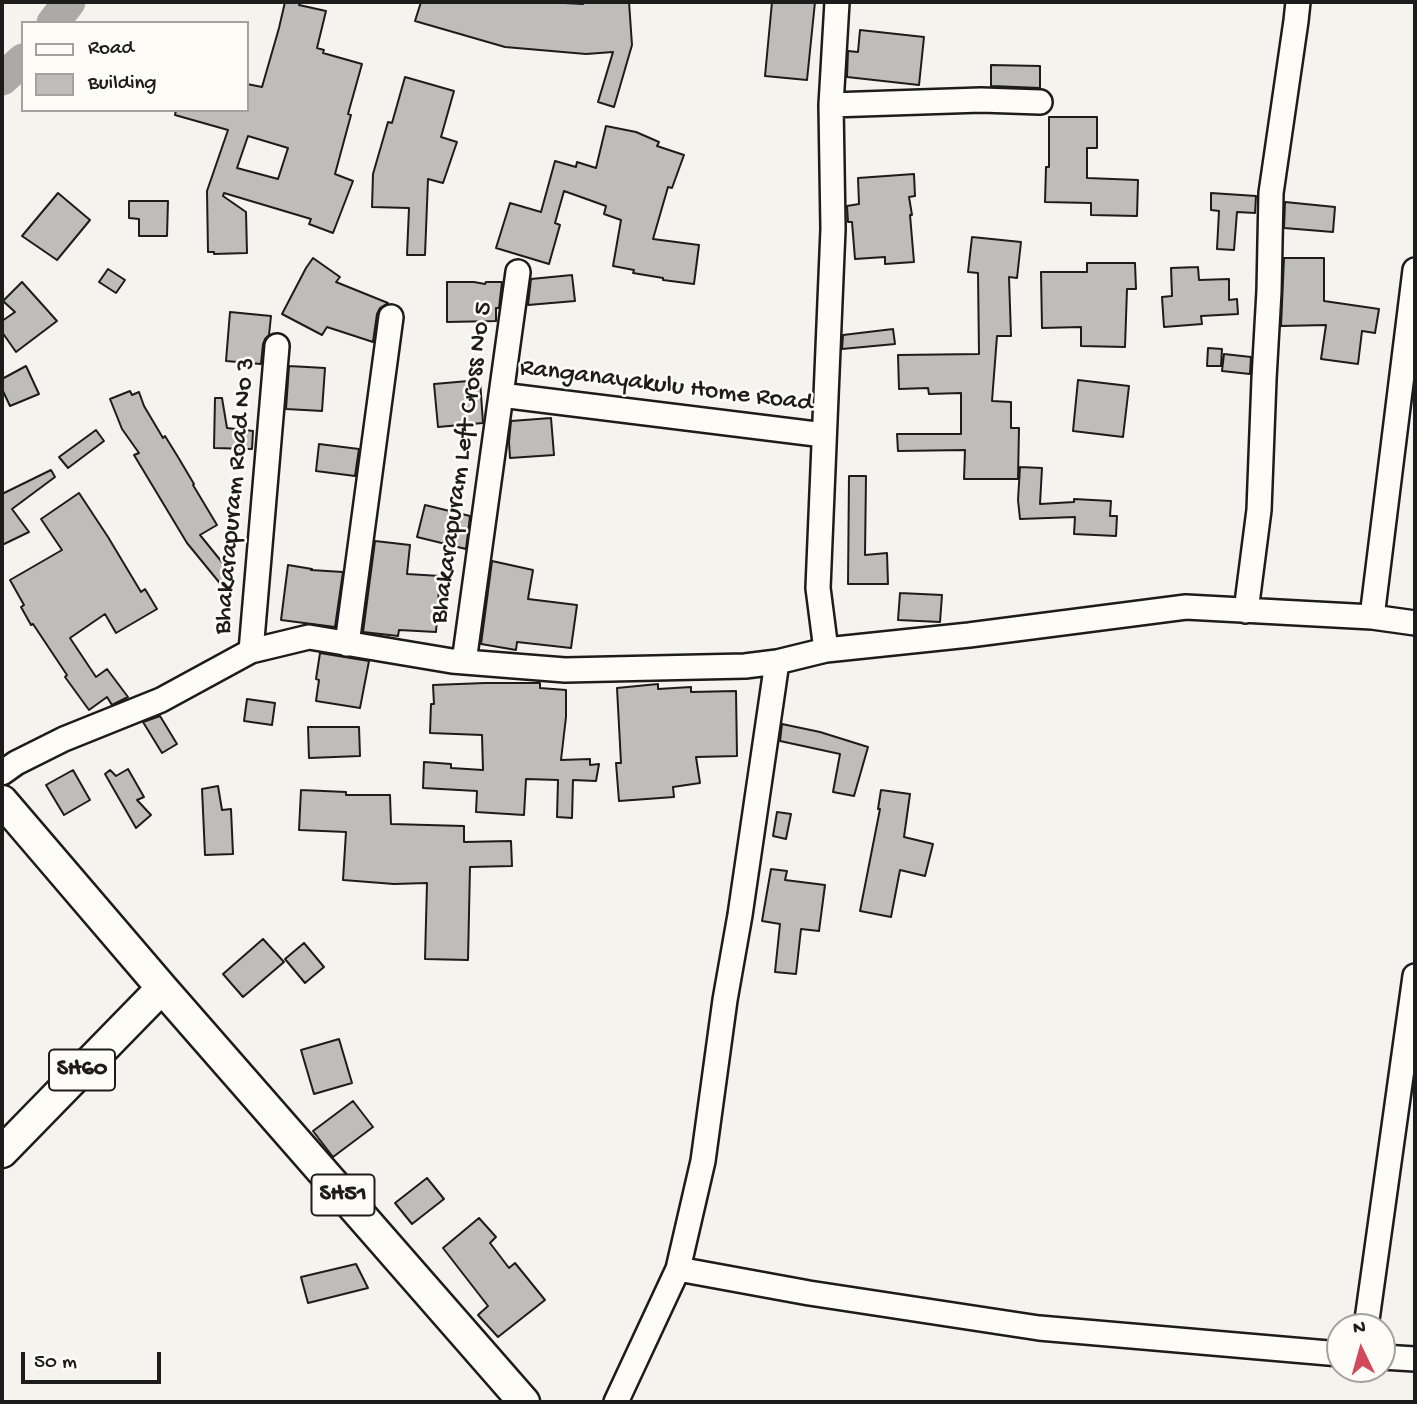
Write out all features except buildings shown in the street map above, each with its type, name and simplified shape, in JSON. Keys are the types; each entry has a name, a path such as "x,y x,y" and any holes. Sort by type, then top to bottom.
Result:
{"main road":[{"name":"SH51","path":"2,801 524,1402"},
{"name":"SH60","path":"2,1152 162,988"}],"street":[{"path":"826,650 818,588 833,229 831,105 837,2"},
{"path":"1245,611 1259,510 1271,193 1298,2"},
{"path":"831,105 981,100 1040,102"},
{"path":"1372,617 1415,270"},
{"name":"Bhakarapuram Left Cross No 5","path":"464,662 518,272"},
{"path":"347,643 391,317"},
{"name":"Bhakarapuram Road No 3","path":"251,651 277,346"},
{"name":"Ranganayakulu Home Road","path":"501,395 824,435"},
{"path":"2,773 64,739 161,700 251,651 309,637 464,662 565,670 745,666 777,662 826,650 1186,607 1372,617 1415,623"},
{"path":"616,1402 678,1269 703,1161 777,662"},
{"path":"1368,1313 1415,976"},
{"path":"678,1269 809,1293 1039,1328 1326,1353"},
{"path":"1396,1358 1415,1359"}],"waterway":[{"path":"55,21 69,2"},
{"path":"2,79 21,62"}]}
